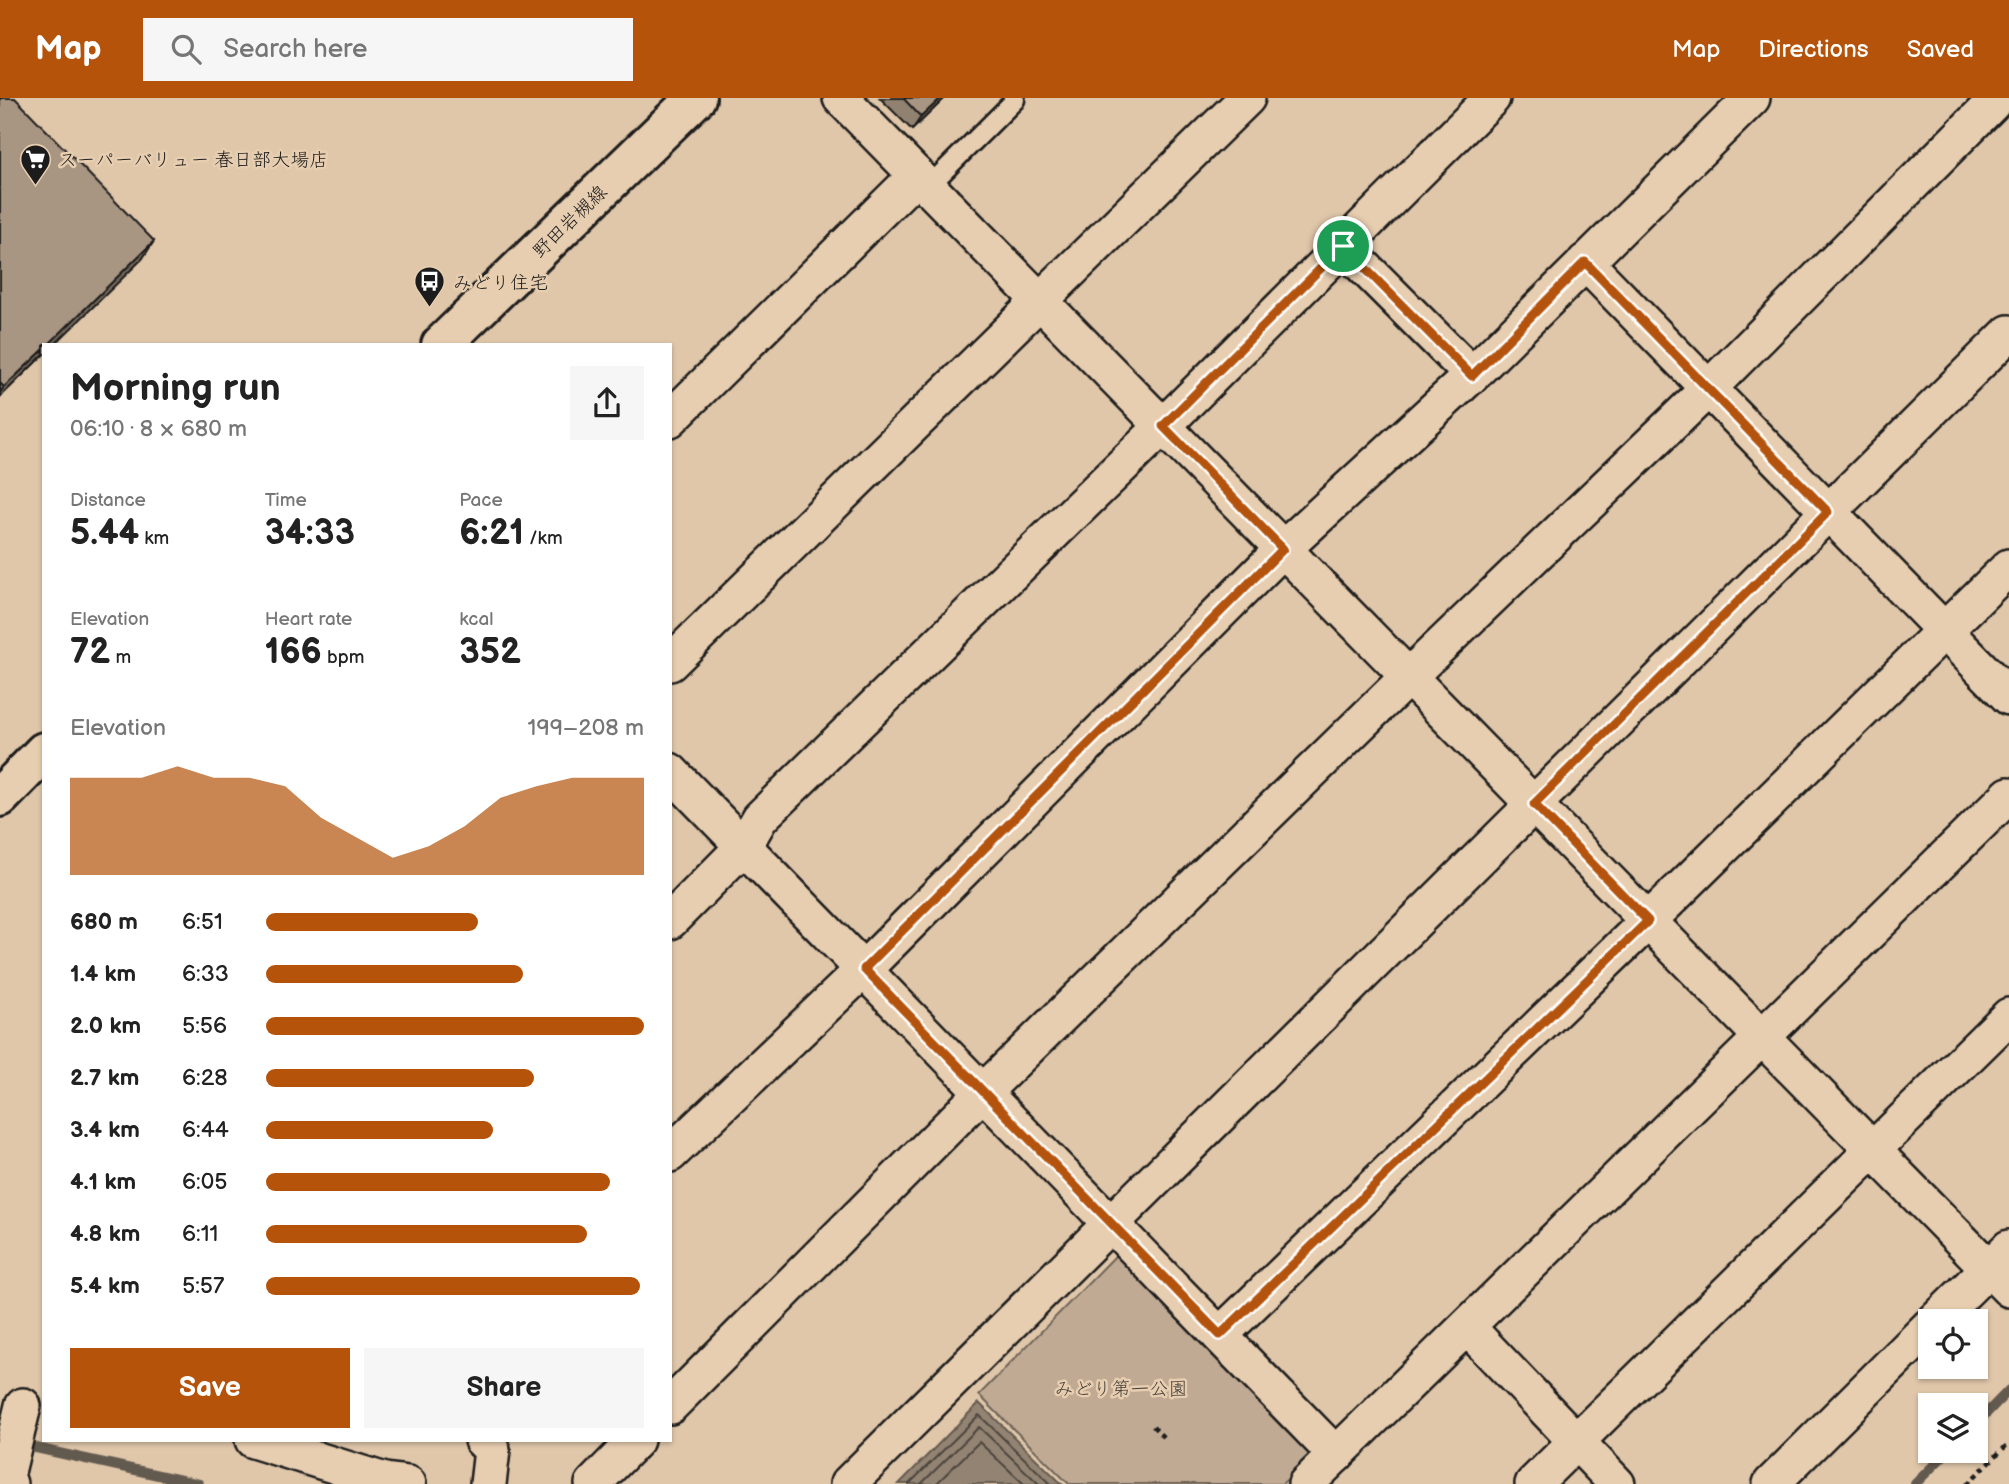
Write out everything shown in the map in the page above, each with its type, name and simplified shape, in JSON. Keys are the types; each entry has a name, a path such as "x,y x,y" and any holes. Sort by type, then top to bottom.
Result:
{"main road":[{"name":"野田岩槻線","path":"443,343 696,98"},
{"path":"0,797 42,754"}],"street":[{"path":"841,98 1872,1150 2002,1268 1950,1309"},
{"path":"672,661 1247,98"},
{"path":"672,919 744,846 760,818 1163,426 1492,98"},
{"path":"672,1152 864,969 1283,549 1472,376 1752,98"},
{"path":"672,1404 983,1092 1708,389 1988,103"},
{"path":"672,417 922,181"},
{"path":"1343,246 1472,376"},
{"path":"1585,262 2009,697"},
{"path":"848,1484 2009,333"},
{"path":"1220,1335 2009,567"},
{"path":"672,773 1336,1455"},
{"path":"1306,1484 2009,795"},
{"path":"1533,1484 2009,1016"},
{"path":"1466,1327 1617,1484"},
{"path":"1772,1484 1918,1338"},
{"path":"5,1478 22,1406"},
{"path":"259,1442 385,1481 408,1484"},
{"path":"484,1442 492,1450 488,1484"},
{"path":"593,1484 634,1442"}],"lane":[{"path":"922,181 1015,100 1013,98"}],"path":[{"path":"1153,1426 1163,1437"},
{"path":"1968,1484 2009,1443"}],"green space":[{"name":"みどり第一公園","path":"1122,1249 1317,1452 1282,1484 1069,1484 979,1395"}],"water":[{"path":"979,1403 1062,1484 899,1484"}],"building":[{"name":"スーパーバリュー 春日部大場店","path":"0,98 15,98 154,241 50,343 42,343 42,351 4,387 0,383"},
{"path":"903,98 941,98 921,117"}],"waterway":[{"path":"1988,1412 2009,1390"},
{"path":"18,1444 199,1484"},
{"path":"1915,1484 1936,1463"}],"place":[{"name":"スーパーバリュー 春日部大場店","path":"35,186"},
{"name":"みどり住宅","path":"430,309"}],"route":[{"path":"1343,246 1472,376 1585,262 1828,512 1534,804 1648,921 1220,1335 864,969 1283,549 1163,426 1343,246"}]}
